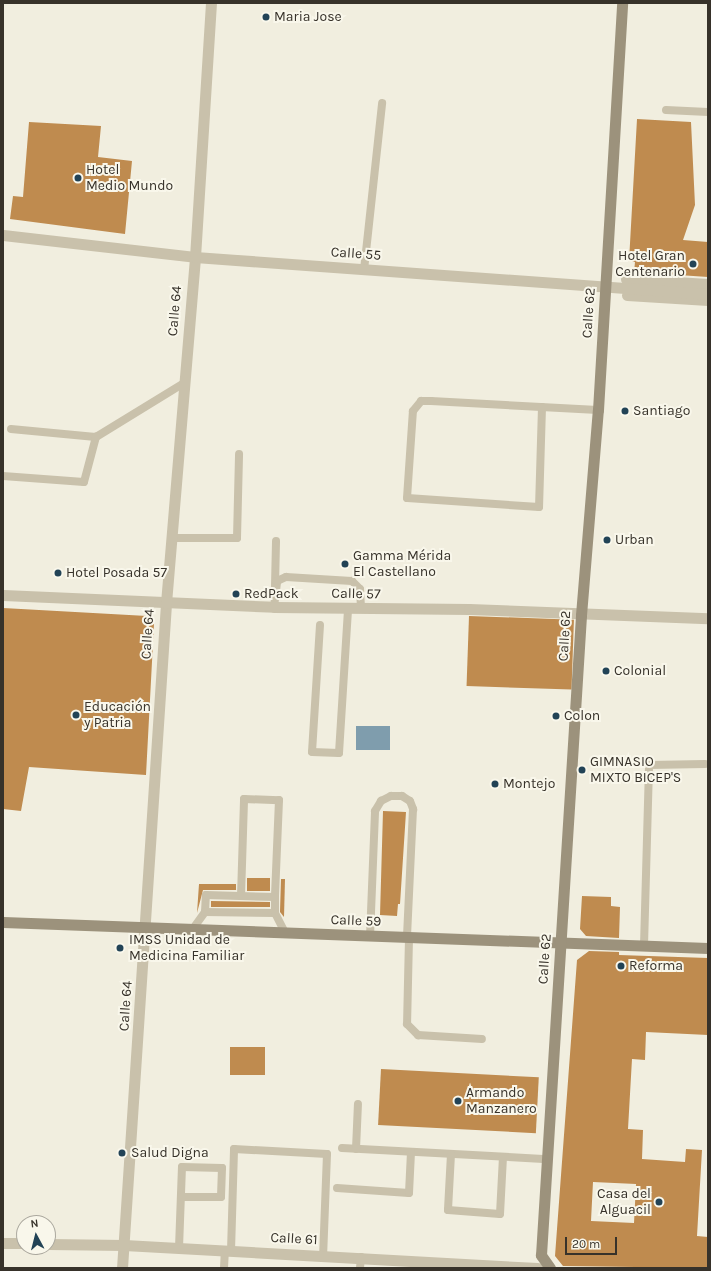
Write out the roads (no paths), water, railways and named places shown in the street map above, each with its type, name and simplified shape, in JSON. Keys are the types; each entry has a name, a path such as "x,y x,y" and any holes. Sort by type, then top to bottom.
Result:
{"main road":[{"name":"Calle 62","path":"550,1268 541,1255 562,943 581,615 598,410 606,287 622,3"},
{"name":"Calle 59","path":"3,922 708,948"}],"street":[{"name":"Calle 64","path":"122,1268 146,928 166,603 194,257 211,3"},
{"name":"Calle 55","path":"3,235 194,257 708,294"},
{"path":"626,279 708,284"},
{"path":"627,295 708,300"},
{"name":"Calle 57","path":"3,596 274,607 348,609 470,609 581,615 708,618"},
{"path":"3,1243 16,1243"},
{"name":"Calle 61","path":"56,1244 124,1245 322,1256 360,1263 537,1268"}],"lane":[{"path":"364,270 382,103"},
{"path":"666,110 708,112"},
{"path":"11,429 96,437 184,383"},
{"path":"542,407 539,507 407,498 413,411 422,401 542,407 598,410"},
{"path":"3,476 84,482 96,437"},
{"path":"171,538 237,538 238,454"},
{"path":"274,607 276,541"},
{"path":"275,587 277,581 286,577 346,579 356,584 360,590 361,609"},
{"path":"320,625 312,752 339,753 348,609"},
{"path":"644,946 649,765 705,764"},
{"path":"370,936 375,811 381,801 391,796 402,796 410,801 413,809 408,938 407,1024 412,1031 418,1035 482,1039"},
{"path":"241,896 244,799 279,800 275,914 285,933"},
{"path":"192,930 205,912 206,895 275,897"},
{"path":"205,912 275,914"},
{"path":"356,1149 358,1104"},
{"path":"342,1148 548,1159"},
{"path":"224,1268 228,1251 234,1149 327,1154 322,1256"},
{"path":"337,1188 409,1193 411,1152"},
{"path":"451,1154 448,1210 500,1214 503,1157"},
{"path":"179,1248 182,1167 222,1168 221,1197 181,1197"}],"water":[{"path":"356,726 390,726 390,750 356,750"}],"place":[{"name":"Maria Jose","path":"266,17"},
{"name":"Hotel Medio Mundo","path":"78,178"},
{"name":"Hotel Gran Centenario","path":"693,264"},
{"name":"Santiago","path":"625,411"},
{"name":"Urban","path":"607,540"},
{"name":"Gamma Mérida El Castellano","path":"345,564"},
{"name":"Hotel Posada 57","path":"58,573"},
{"name":"RedPack","path":"236,594"},
{"name":"Colonial","path":"606,671"},
{"name":"Educación y Patria","path":"76,715"},
{"name":"Colon","path":"556,716"},
{"name":"GIMNASIO MIXTO BICEP'S","path":"582,770"},
{"name":"Montejo","path":"495,784"},
{"name":"IMSS Unidad de Medicina Familiar","path":"120,948"},
{"name":"Reforma","path":"621,966"},
{"name":"Armando Manzanero","path":"458,1101"},
{"name":"Salud Digna","path":"122,1153"},
{"name":"Casa del Alguacil","path":"659,1202"}]}
